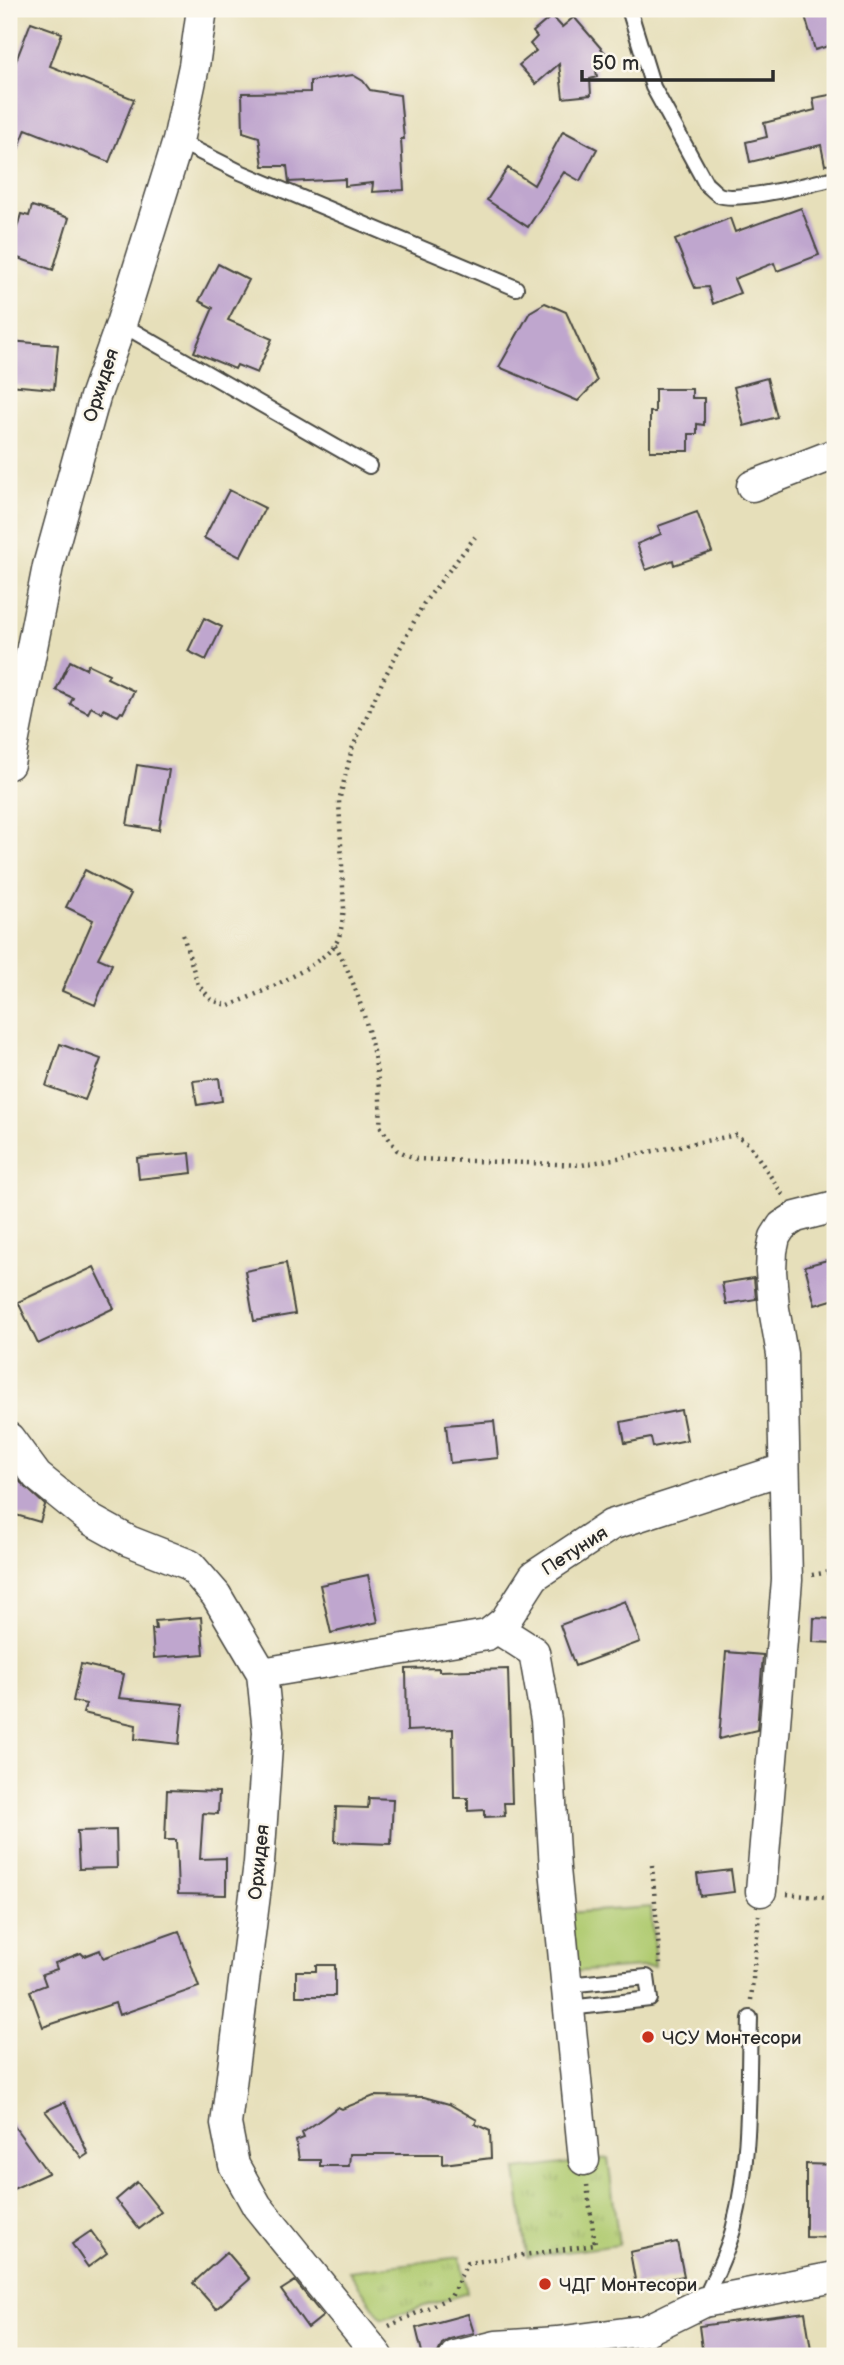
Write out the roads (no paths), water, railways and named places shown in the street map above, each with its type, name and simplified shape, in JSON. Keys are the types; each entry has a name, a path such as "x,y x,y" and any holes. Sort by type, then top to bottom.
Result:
{"street":[{"name":"Орхидея","path":"9,764 48,566 95,397 121,324 178,141 194,66 202,9"},
{"path":"751,486 835,454"},
{"path":"761,1891 787,1580 782,1354 774,1310 771,1271 775,1237 782,1226 796,1217 835,1207"},
{"name":"Орхидея","path":"9,1438 37,1476 91,1520 129,1541 190,1565 216,1595 262,1673 268,1732 259,1863 226,2124 234,2165 257,2206 372,2348"},
{"name":"Петуния","path":"498,1629 534,1576 611,1525 784,1469"},
{"path":"262,1673 473,1639 498,1629 534,1652 547,1732 555,1869 584,2160"},
{"path":"455,2356 496,2346 557,2342 647,2330 704,2302 835,2277"}],"lane":[{"path":"629,9 653,88 706,184 719,195 736,197 807,185 835,177"},
{"path":"178,141 240,172 516,288"},
{"path":"121,324 369,466"},
{"path":"647,1977 650,1999 568,1997 647,1977"},
{"path":"704,2302 734,2228 740,2199 745,2158 750,2018"}],"place":[{"name":"ЧСУ Монтесори","path":"648,2037"},
{"name":"ЧДГ Монтесори","path":"545,2284"}]}
